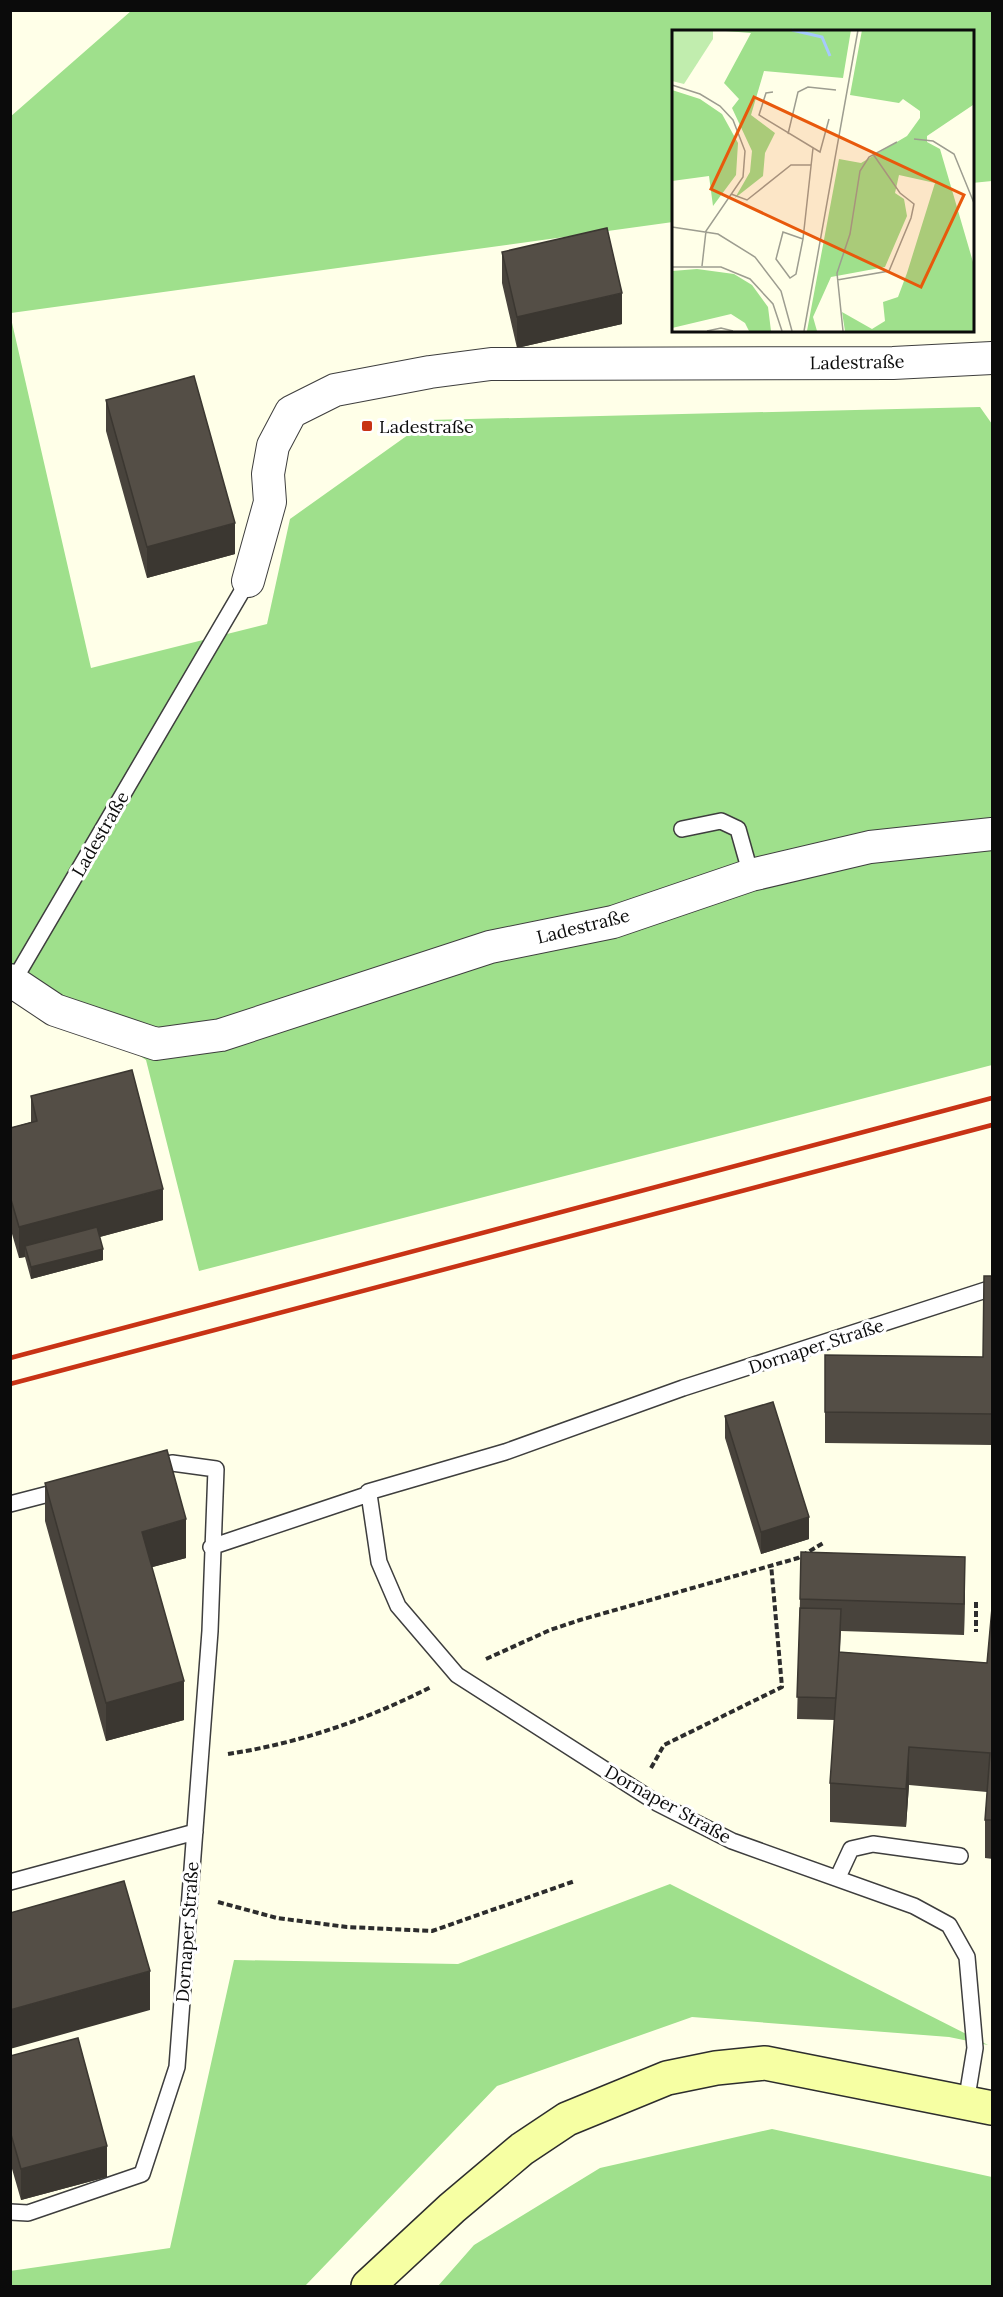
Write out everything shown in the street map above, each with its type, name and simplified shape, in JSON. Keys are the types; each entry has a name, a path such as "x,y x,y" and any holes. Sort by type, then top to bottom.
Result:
{"main road":[{"name":"Dornaper Straße","path":"368,2286 452,2208 522,2149 567,2119 667,2078 716,2068 765,2063 979,2106"}],"street":[{"name":"Ladestraße","path":"248,581 270,502 267,474 273,446 291,412 335,390 430,372 491,364 893,363 993,358"},
{"name":"Ladestraße","path":"12,981 55,1010 156,1044 221,1035 490,947 613,922 751,875 870,847 993,834"}],"lane":[{"name":"Ladestraße","path":"12,981 248,581"},
{"path":"682,829 721,820 738,829 751,875"},
{"name":"Dornaper Straße","path":"211,1547 369,1494 368,1492 505,1452 683,1388 993,1288"},
{"name":"Dornaper Straße","path":"10,2212 28,2213 142,2174 177,2067 210,1631 211,1547 216,1469 172,1463 137,1472"},
{"path":"10,1504 80,1486"},
{"name":"Dornaper Straße","path":"369,1494 379,1562 398,1606 457,1675 657,1803 732,1841 914,1906 949,1925 967,1957 979,2106"},
{"path":"10,1882 195,1832"},
{"path":"838,1877 851,1849 873,1844 960,1856"}],"path":[{"path":"201,1758 273,1746 354,1722 550,1630 798,1558 825,1542"},
{"path":"664,1745 782,1687 771,1564"},
{"path":"976,1602 976,1632"},
{"path":"190,1895 277,1918 347,1927 432,1931 575,1881"}],"green space":[{"path":"131,11 992,11 992,181 973,183 973,30 672,30 672,222 11,313 10,117"},
{"path":"10,314 91,668 267,624 290,519 429,420 980,407 992,424 992,1065 199,1271 146,1060 11,966"},
{"path":"670,1884 988,2045 949,2037 692,2017 497,2086 305,2286 11,2286 10,2271 170,2248 234,1960 458,1964"},
{"path":"772,2129 992,2177 992,2286 438,2286 474,2245 600,2168"}],"building":[{"path":"607,228 622,293 517,317 502,252"},
{"path":"194,376 235,523 147,547 106,400"},
{"path":"132,1070 163,1189 19,1227 10,1196 10,1128 37,1121 31,1096"},
{"path":"97,1227 103,1249 31,1267 25,1246"},
{"path":"984,1276 993,1276 993,1414 825,1412 825,1355 983,1357"},
{"path":"773,1402 809,1517 761,1532 725,1416"},
{"path":"167,1450 186,1519 142,1532 184,1681 106,1703 45,1483"},
{"path":"801,1552 965,1557 964,1604 800,1599"},
{"path":"993,1597 993,1820 985,1820 990,1753 909,1747 906,1789 830,1783 839,1652 987,1663"},
{"path":"800,1608 841,1609 836,1698 797,1697"},
{"path":"124,1881 150,1971 10,2010 10,1913"},
{"path":"78,2038 107,2146 21,2169 10,2131 10,2056"}],"railway":[{"path":"10,1358 992,1098"},
{"path":"10,1384 992,1125"}],"place":[{"name":"Ladestraße","path":"367,426"}]}
